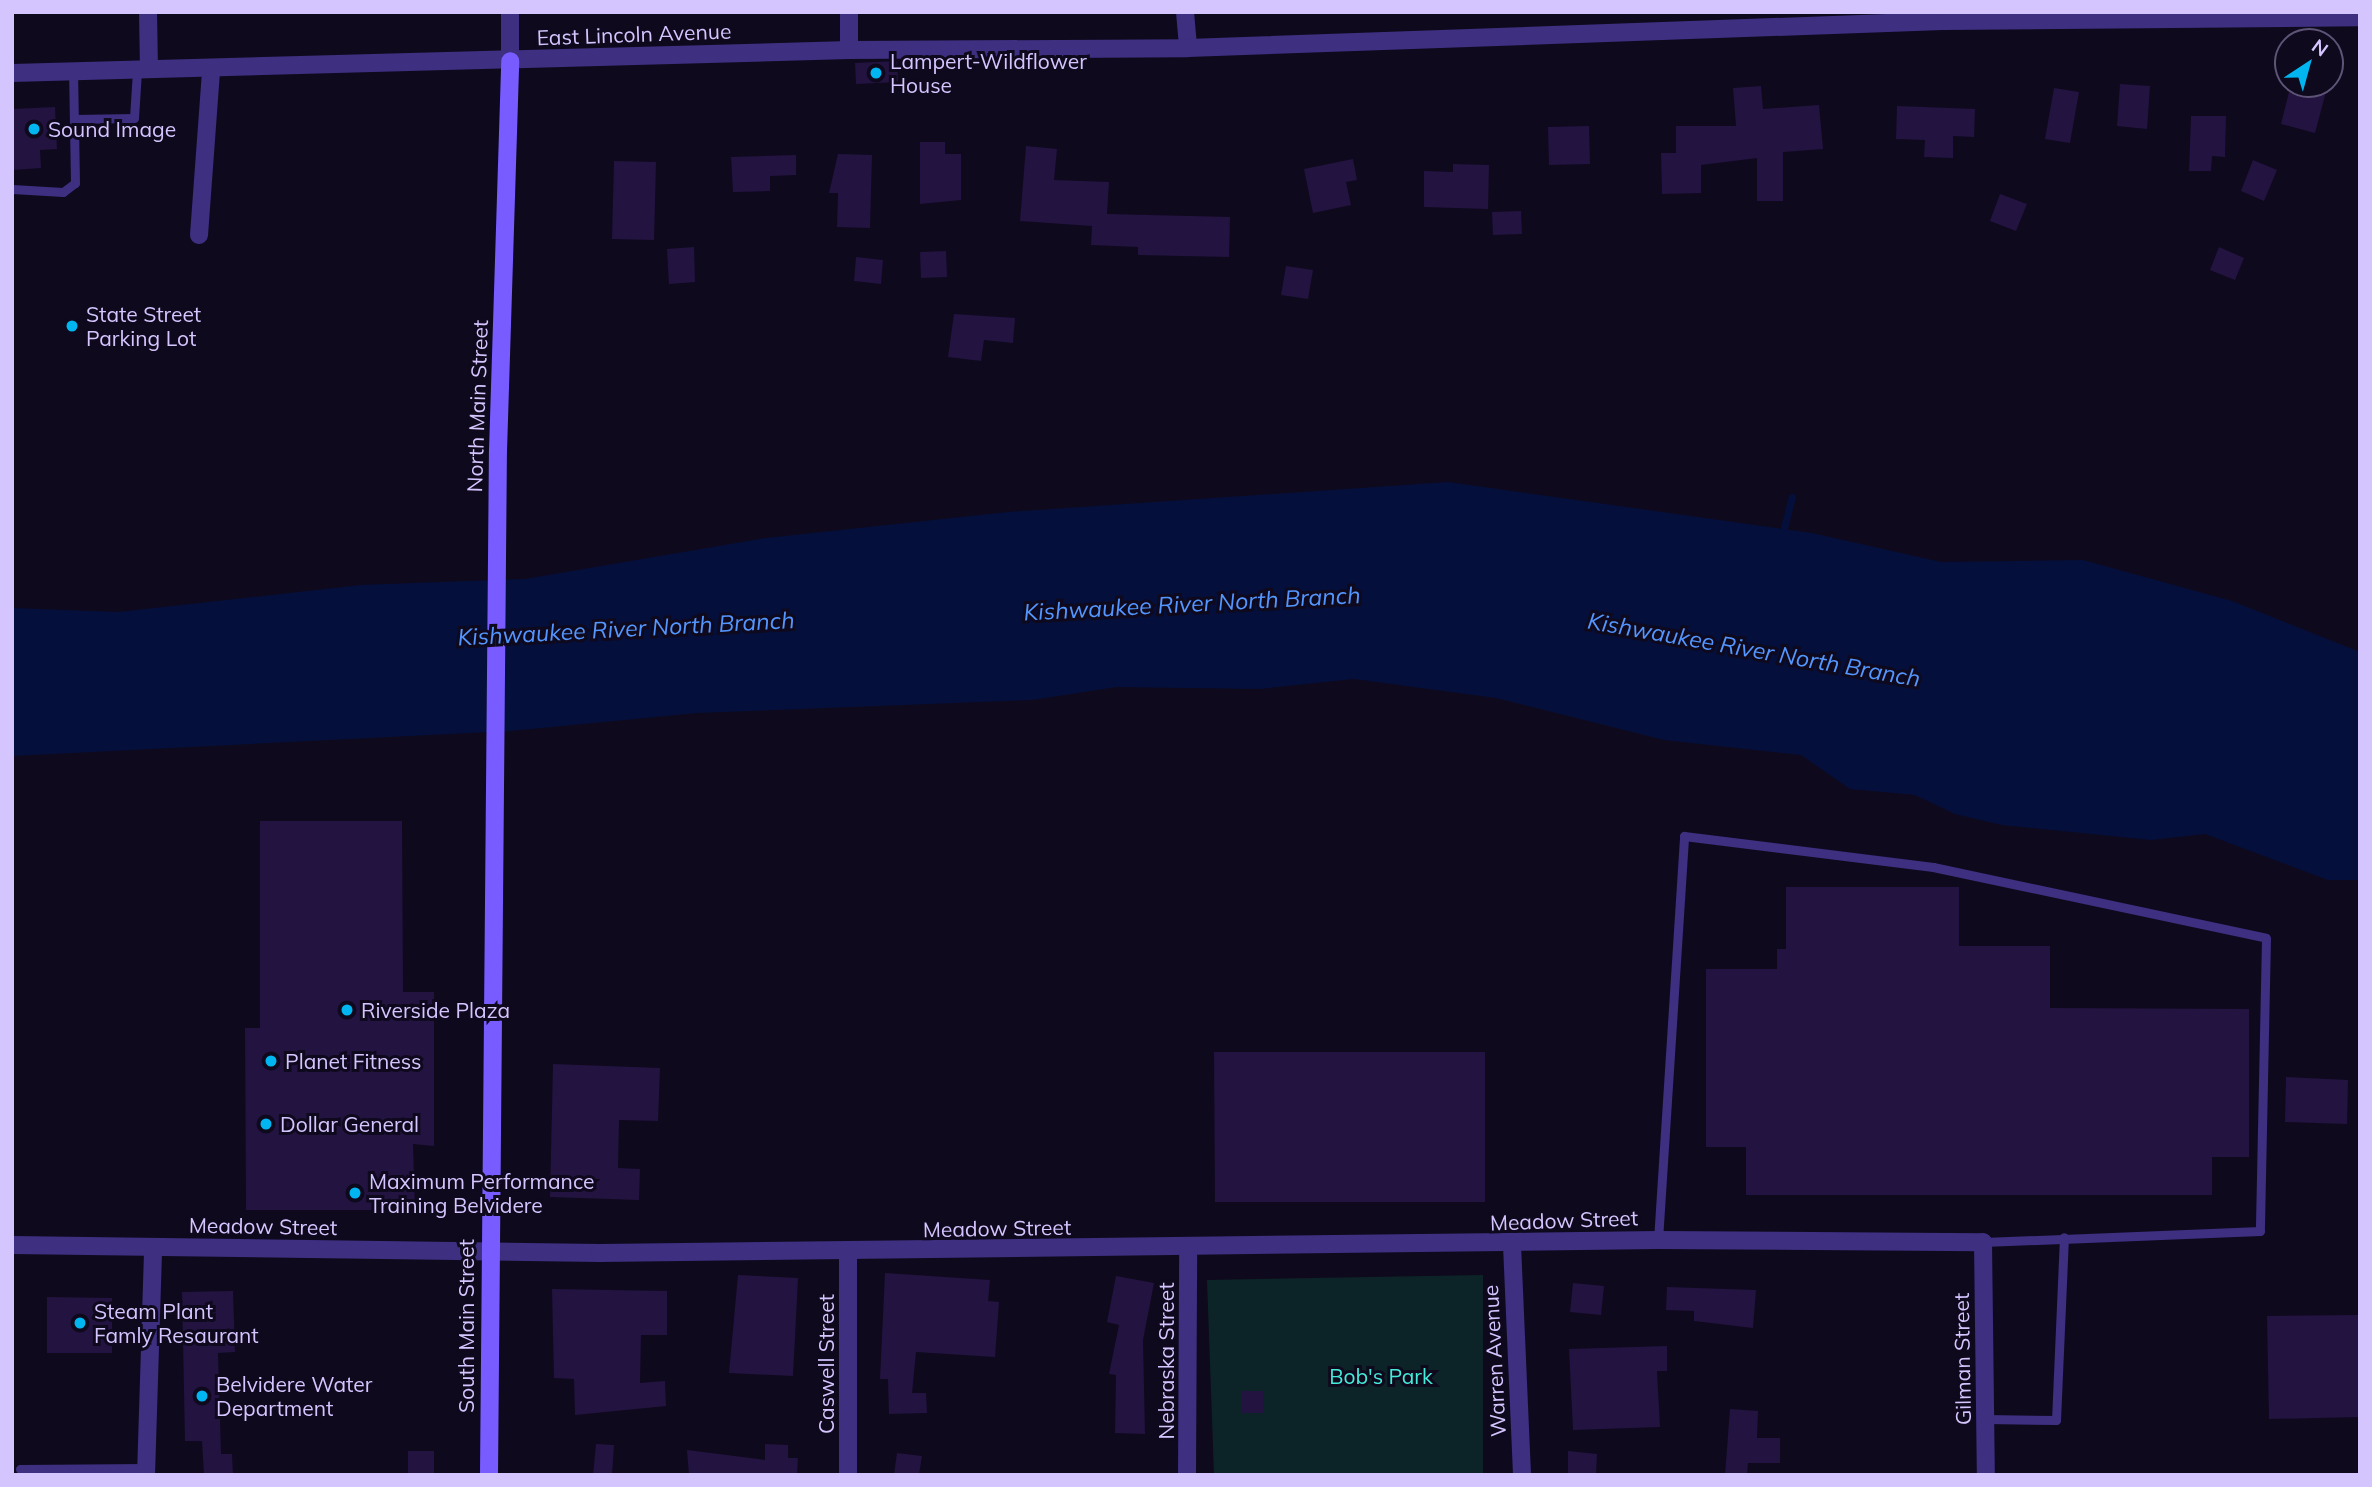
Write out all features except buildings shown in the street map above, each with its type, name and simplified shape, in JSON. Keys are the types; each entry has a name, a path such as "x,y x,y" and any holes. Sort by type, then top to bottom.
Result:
{"main road":[{"name":"North Main Street","path":"493,800 498,451 510,61"},
{"name":"South Main Street","path":"489,1475 493,800"}],"street":[{"path":"143,70 148,12"},
{"name":"North Main Street","path":"510,12 510,61"},
{"path":"849,12 849,50"},
{"path":"1185,12 1188,48"},
{"name":"East Lincoln Avenue","path":"12,73 211,71 849,50 1188,48 1943,17 2360,17"},
{"path":"199,235 211,71"},
{"name":"Meadow Street","path":"12,1245 489,1252 848,1253 1511,1245 1658,1240 1983,1242"},
{"name":"Gilman Street","path":"1983,1242 1986,1475"},
{"name":"Warren Avenue","path":"1511,1245 1522,1475"},
{"name":"Nebraska Street","path":"1187,1475 1188,1247"},
{"path":"146,1471 153,1248"},
{"name":"Caswell Street","path":"848,1253 848,1475"}],"lane":[{"path":"74,119 134,118 143,70"},
{"path":"12,189 63,192 75,183 73,71"},
{"path":"1658,1240 1684,836 1933,867 2266,938 2260,1231 1983,1242"},
{"path":"1985,1419 2056,1420 2064,1237"},
{"path":"20,1469 146,1471"}],"green space":[{"name":"Bob's Park","path":"1483,1275 1483,1475 1214,1475 1207,1280"}],"water":[{"name":"Kishwaukee River North Branch","path":"1448,482 1812,533 1941,562 2083,560 2232,601 2360,652 2360,880 2328,880 2205,834 2151,840 2002,825 1955,814 1915,795 1850,789 1801,755 1664,740 1496,698 1354,679 1259,689 1117,687 1032,700 697,713 510,731 12,756 12,608 118,612 361,585 525,579 766,538 1008,512"}],"waterway":[{"path":"1784,528 1792,497"}],"place":[{"name":"Lampert-Wildflower House","path":"876,73"},
{"name":"Sound Image","path":"34,129"},
{"name":"State Street Parking Lot","path":"72,326"},
{"name":"Riverside Plaza","path":"347,1010"},
{"name":"Planet Fitness","path":"271,1061"},
{"name":"Dollar General","path":"266,1124"},
{"name":"Maximum Performance Training Belvidere","path":"355,1193"},
{"name":"Steam Plant Famly Resaurant","path":"80,1323"},
{"name":"Belvidere Water Department","path":"202,1396"}]}
